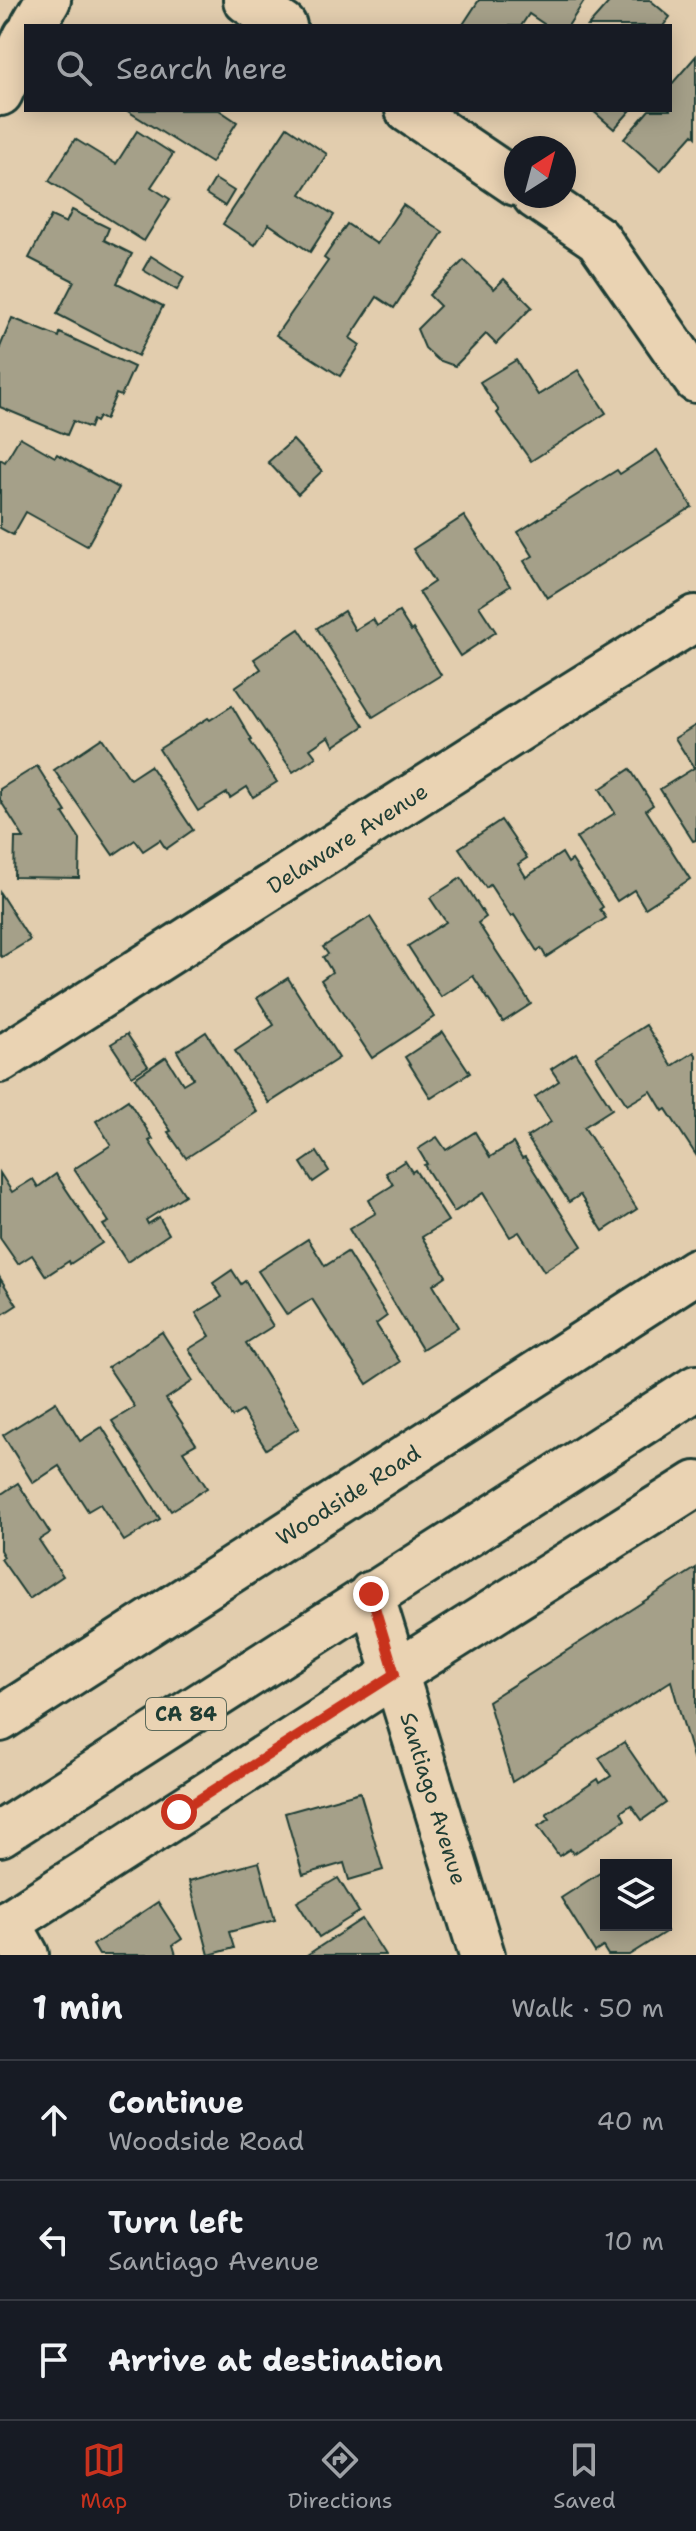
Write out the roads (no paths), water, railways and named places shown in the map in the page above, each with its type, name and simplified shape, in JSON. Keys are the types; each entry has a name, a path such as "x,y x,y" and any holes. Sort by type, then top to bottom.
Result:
{"street":[{"path":"34,24 48,0"},
{"path":"246,0 281,24"},
{"path":"0,93 24,41"},
{"path":"411,112 504,175"},
{"path":"553,208 598,239 696,380"},
{"name":"Delaware Avenue","path":"0,1060 696,618"},
{"name":"Woodside Road","path":"0,1719 696,1271"},
{"name":"CA 84","path":"0,1834 696,1388"},
{"path":"11,1935 395,1674 696,1484"},
{"name":"Santiago Avenue","path":"371,1594 482,1955"}]}
